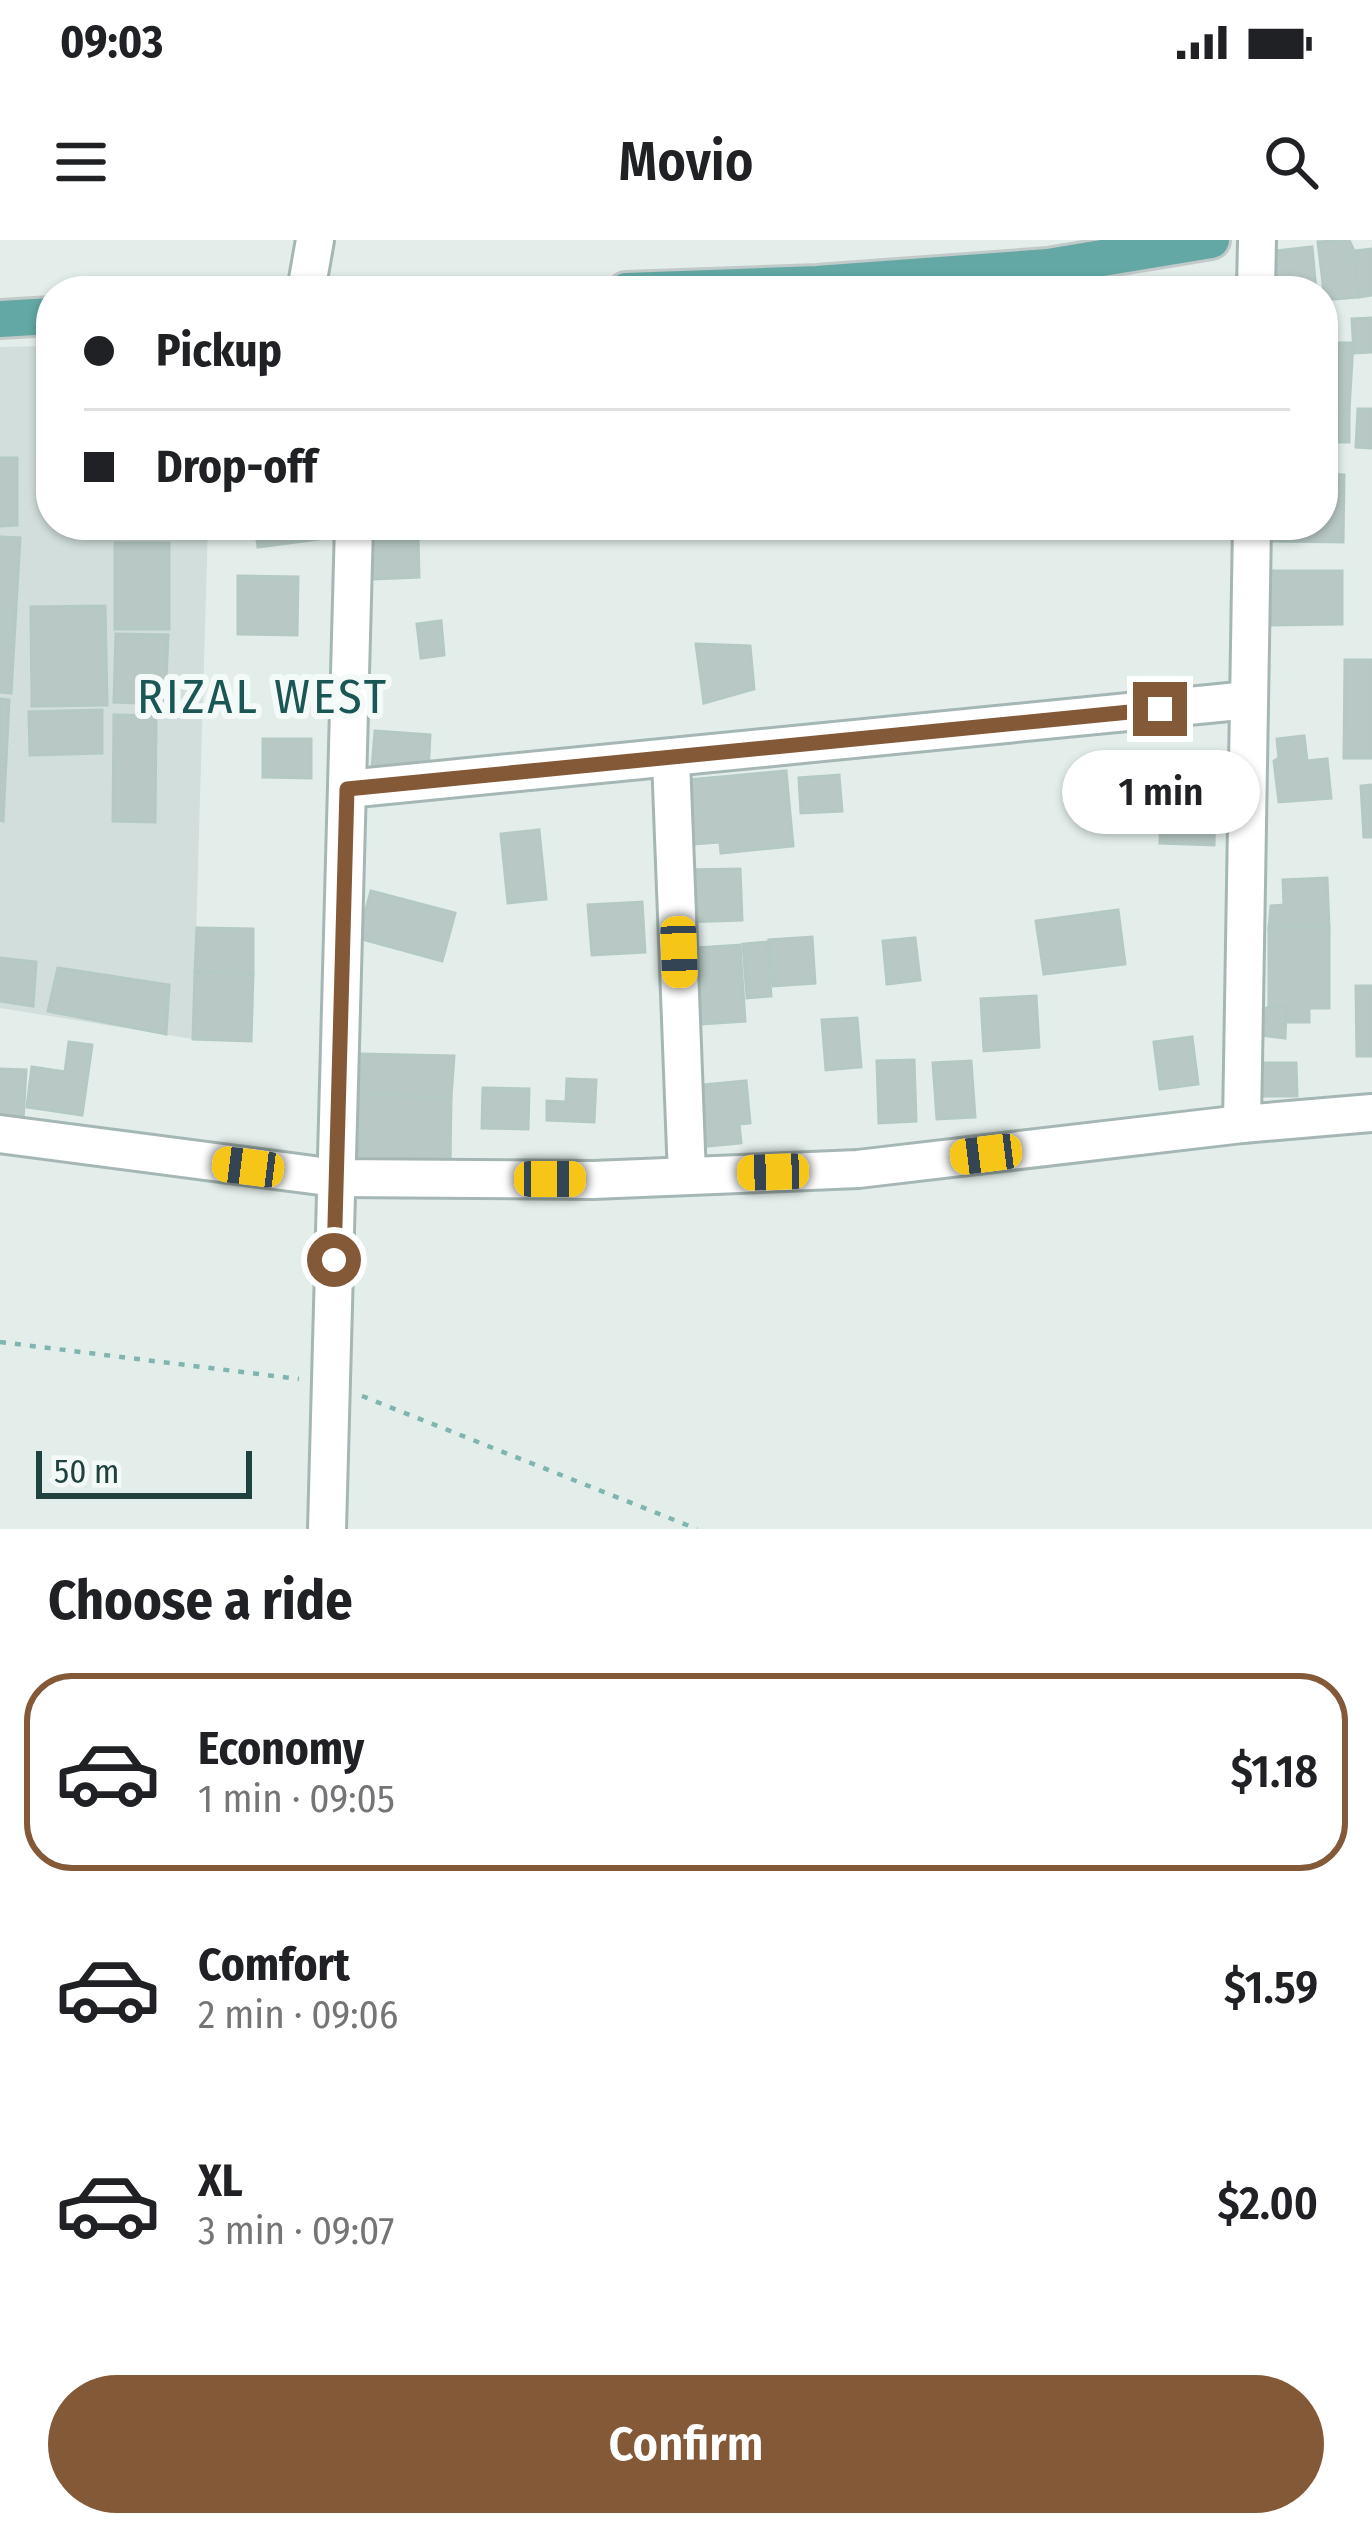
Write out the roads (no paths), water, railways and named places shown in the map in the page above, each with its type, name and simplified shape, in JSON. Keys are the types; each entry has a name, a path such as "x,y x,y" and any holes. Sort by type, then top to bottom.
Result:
{"main road":[{"path":"926,276 1048,267 1211,240"},
{"path":"0,319 36,317"}],"street":[{"path":"309,276 315,240"},
{"path":"1256,276 1257,240"},
{"path":"327,1529 353,540"},
{"path":"1243,1124 1252,540"},
{"path":"347,789 1250,700"},
{"path":"671,759 687,1176"},
{"path":"0,1134 336,1178 592,1180 858,1169 1372,1113"}],"district":[{"name":"RIZAL WEST","path":"263,697"}]}
